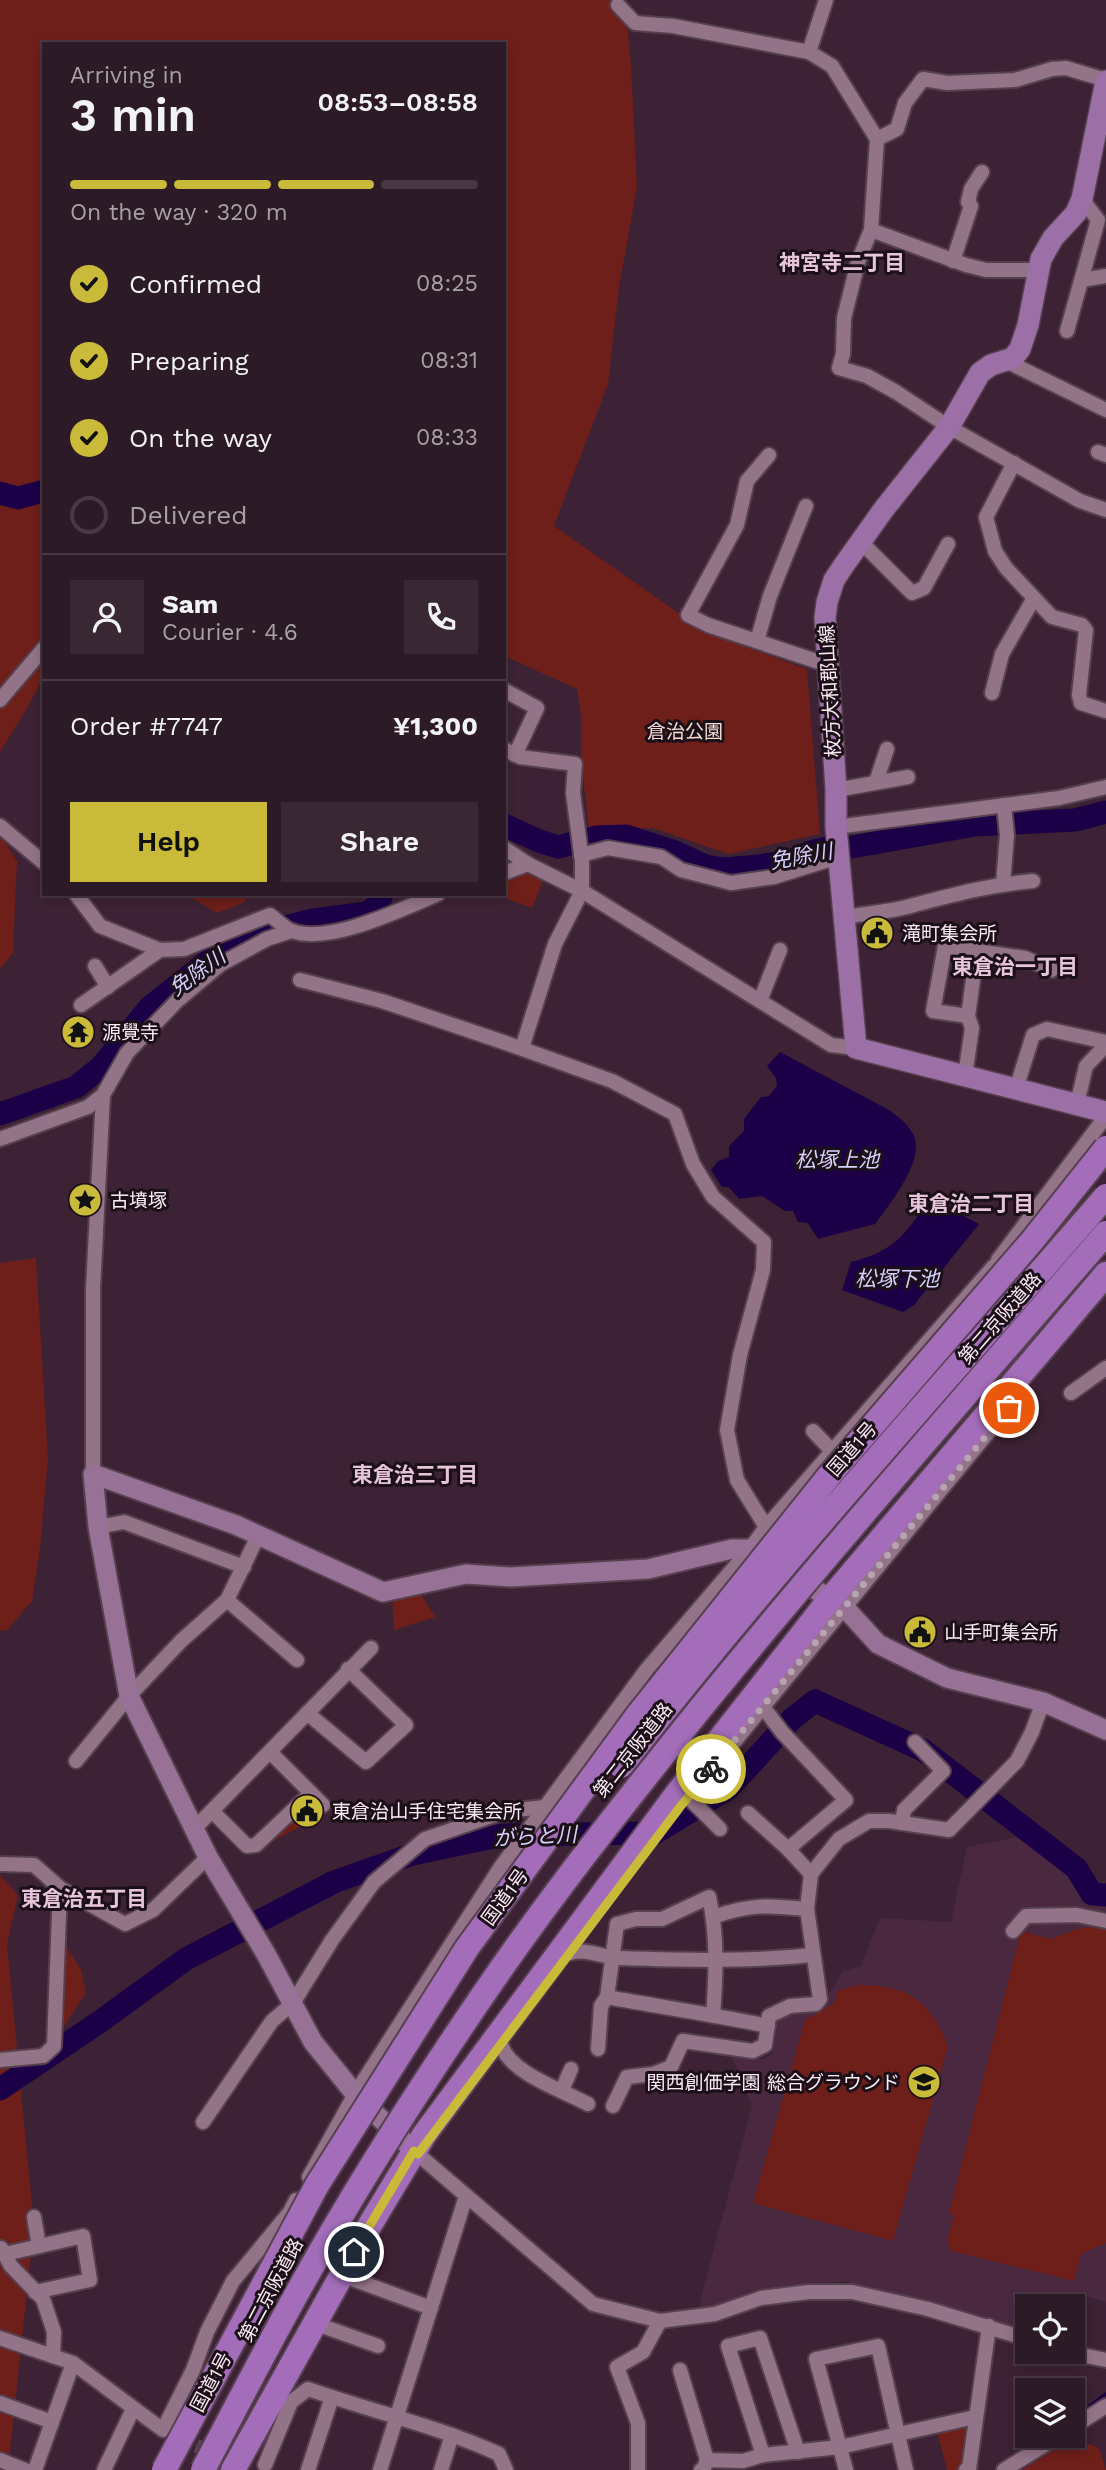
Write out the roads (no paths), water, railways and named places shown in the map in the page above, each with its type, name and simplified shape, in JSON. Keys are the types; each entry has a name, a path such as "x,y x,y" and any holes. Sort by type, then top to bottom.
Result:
{"highway":[{"name":"国道1号","path":"164,2470 317,2185 467,1948 637,1716 829,1476 1032,1241 1106,1148"},
{"path":"776,1575 841,1476 926,1386 1106,1163"},
{"name":"第二京阪道路","path":"175,2470 279,2274 327,2190 395,2078 518,1899 700,1664 1106,1196"},
{"name":"第二京阪道路","path":"202,2470 302,2284 419,2091 487,1989 556,1893 620,1808 722,1683 1106,1233"},
{"path":"722,1683 803,1605 1106,1256"},
{"path":"233,2470 368,2228 416,2152 620,1871 1103,1284"}],"main road":[{"name":"枚方大和郡山線","path":"856,1048 837,844 825,618 827,602 834,580 949,427 980,373 992,365 1013,358 1020,349 1046,247 1076,213 1082,199 1105,85"},
{"path":"856,1048 1077,1104 1106,1114"}],"street":[{"path":"809,52 826,0"},
{"path":"618,5 635,23 673,26 809,52 832,66 877,139 871,230 858,262 844,318 843,354 839,368 867,376 949,427 1080,501 1106,510"},
{"path":"877,139 897,129 905,103 923,79 947,83 1015,80 1052,69 1066,68 1105,85"},
{"path":"953,261 971,206 968,202 971,189 982,172"},
{"path":"1067,331 1098,220 1082,199"},
{"path":"871,230 953,261 986,270 1038,270"},
{"path":"1082,280 1106,276"},
{"path":"1006,361 1106,410"},
{"path":"769,455 747,481 737,525 688,615 708,625 828,665"},
{"path":"1014,463 986,517 995,551 1006,568 1052,617 1083,625 1086,630 1079,695 1081,702 1106,711"},
{"path":"757,641 770,596 806,506"},
{"path":"861,542 912,593 924,588 948,544"},
{"path":"992,692 1002,654 1034,598"},
{"path":"0,700 42,650"},
{"path":"506,691 537,708 510,752 575,764 573,793 580,846 582,891 555,944 522,1048"},
{"path":"876,782 887,749"},
{"path":"836,790 908,777"},
{"path":"580,846 661,857 681,870 731,883 774,877 837,844 1005,817 1059,798 1106,787"},
{"path":"1003,884 1005,817"},
{"path":"0,826 42,861"},
{"path":"506,849 528,864 582,891 831,1045 856,1048"},
{"path":"506,872 528,864"},
{"path":"844,917 915,905 949,894 1033,881"},
{"path":"78,896 100,926 160,950 184,949 270,915 291,931"},
{"path":"0,1139 88,1107 103,1094 127,1053 177,1001 221,964 267,939 291,931 322,935 383,917 433,896"},
{"path":"968,1016 933,1011 945,946 1025,958 1052,970"},
{"path":"82,1005 160,950"},
{"path":"760,1001 780,950"},
{"path":"965,1076 972,1028 968,1016 976,951"},
{"path":"95,966 108,987"},
{"path":"300,980 382,1001 522,1048 612,1081 676,1114 693,1164 713,1198 764,1242 763,1270 740,1355 727,1430 737,1479 766,1527"},
{"path":"1016,1089 1032,1035 1047,1029 1106,1043 1086,1066 1077,1104"},
{"path":"103,1094 93,1289 93,1474 98,1527 129,1696 193,1830 266,1954 313,2042 355,2094 416,2152 593,2304 660,2321 715,2314 761,2298 809,2292 852,2292 928,2309 1015,2335"},
{"path":"0,2338 73,2363 163,2430 233,2281 290,2211 355,2094 500,1868 647,1669 766,1527 993,1267 1106,1114"},
{"path":"993,1267 1032,1241"},
{"path":"1071,1393 1106,1368"},
{"path":"813,1431 833,1452"},
{"path":"93,1474 236,1525 383,1592 466,1574 511,1577 648,1569 733,1549 750,1549 838,1604 878,1644 947,1678 1043,1702 1106,1730"},
{"path":"98,1527 124,1522 244,1567"},
{"path":"76,1761 129,1696 181,1641 227,1600 258,1536"},
{"path":"227,1600 297,1660"},
{"path":"301,2350 317,2332 416,2152 570,1953 683,1795 763,1707 838,1604"},
{"path":"193,1830 371,1648"},
{"path":"307,1713 366,1762 406,1725 348,1669"},
{"path":"613,2106 627,2077 653,2074 671,2067 683,2041 754,2051 765,2045 769,2016 790,2006 816,2004 820,1998 807,1909 811,1874 839,1839 869,1821 949,1830 1017,1761 1043,1702"},
{"path":"763,1707 782,1732 846,1800 788,1849"},
{"path":"902,1823 904,1810 943,1771 915,1742"},
{"path":"270,1752 323,1805"},
{"path":"212,1811 247,1846 256,1845 311,1793"},
{"path":"683,1795 720,1829"},
{"path":"203,2122 272,2021 293,2003 332,1940 374,1882 425,1839 506,1811 545,1807"},
{"path":"748,1813 811,1874"},
{"path":"0,1864 34,1865 60,1888 125,1924 153,1910 208,1857"},
{"path":"0,2060 43,2056 54,2046 60,1888"},
{"path":"598,2049 601,2006 607,1997 617,1924 636,1919 662,1919 709,1897 717,1961 713,2016"},
{"path":"713,1917 742,1908 775,1906 807,1909"},
{"path":"1013,1931 1026,1916 1077,1915 1106,1921"},
{"path":"570,1953 577,1950 614,1958 717,1961 812,1955"},
{"path":"607,1997 768,2026"},
{"path":"501,2043 504,2053 524,2072 588,2104"},
{"path":"562,2090 571,2069"},
{"path":"380,2470 466,2196"},
{"path":"34,2217 39,2246"},
{"path":"35,2292 90,2280 83,2236 39,2246 2,2250 11,2266 35,2292 43,2299 54,2332 53,2356"},
{"path":"346,2278 431,2308"},
{"path":"302,2393 300,2375 346,2291 346,2278"},
{"path":"638,2470 638,2423 617,2367 643,2352 660,2321"},
{"path":"966,2470 969,2469 989,2326"},
{"path":"325,2327 378,2346"},
{"path":"763,2455 728,2346 760,2338 797,2452"},
{"path":"846,2470 816,2359 878,2346 906,2470"},
{"path":"1085,2356 1106,2360"},
{"path":"35,2470 73,2363"},
{"path":"680,2370 704,2465 744,2465 763,2455 840,2447 975,2417"},
{"path":"262,2468 291,2402 308,2389 397,2415 499,2454 506,2470"},
{"path":"308,2470 332,2397"},
{"path":"0,2403 52,2422"},
{"path":"1085,2419 1106,2406"},
{"path":"104,2470 133,2409"},
{"path":"441,2470 452,2435"},
{"path":"1004,2470 1040,2448"},
{"path":"0,2460 25,2470"}],"water":[{"name":"松塚上池","path":"780,1052 889,1110 911,1130 916,1149 914,1160 896,1195 875,1224 818,1239 808,1223 798,1222 793,1211 785,1211 762,1196 739,1199 729,1187 722,1187 711,1170 718,1161 729,1157 729,1146 744,1131 744,1119 761,1097 769,1096 777,1086 776,1078 767,1066"},
{"name":"松塚下池","path":"931,1199 979,1224 914,1305 903,1312 842,1290 851,1262 890,1246 906,1231"}],"waterway":[{"path":"0,493 18,498 42,492"},
{"name":"免除川","path":"506,826 558,847 597,837 626,836 675,852 705,866 724,869 790,861 828,848 852,847 975,825 1075,820 1106,812"},
{"name":"免除川","path":"0,1114 76,1087 101,1067 150,1007 212,958 253,935 313,920 367,913 379,904 381,896"},
{"name":"がらと川","path":"0,2089 186,1959 334,1882 413,1854 503,1835 655,1833 729,1788 792,1719 815,1701 923,1750 1076,1868 1092,1894 1106,1895"},
{"path":"1085,2410 1106,2394"}],"tunnel":[{"path":"177,2437 250,2470"}],"place":[{"name":"滝町集会所","path":"877,933"},
{"name":"源覺寺","path":"78,1032"},
{"name":"古墳塚","path":"85,1200"},
{"name":"山手町集会所","path":"920,1632"},
{"name":"東倉治山手住宅集会所","path":"307,1811"},
{"name":"関西創価学園 総合グラウンド","path":"924,2082"}],"district":[{"name":"神宮寺二丁目","path":"842,262"},
{"name":"東倉治一丁目","path":"1015,966"},
{"name":"東倉治二丁目","path":"971,1203"},
{"name":"東倉治三丁目","path":"415,1474"},
{"name":"東倉治五丁目","path":"84,1898"}],"park label":[{"name":"倉治公園","path":"685,731"}]}
